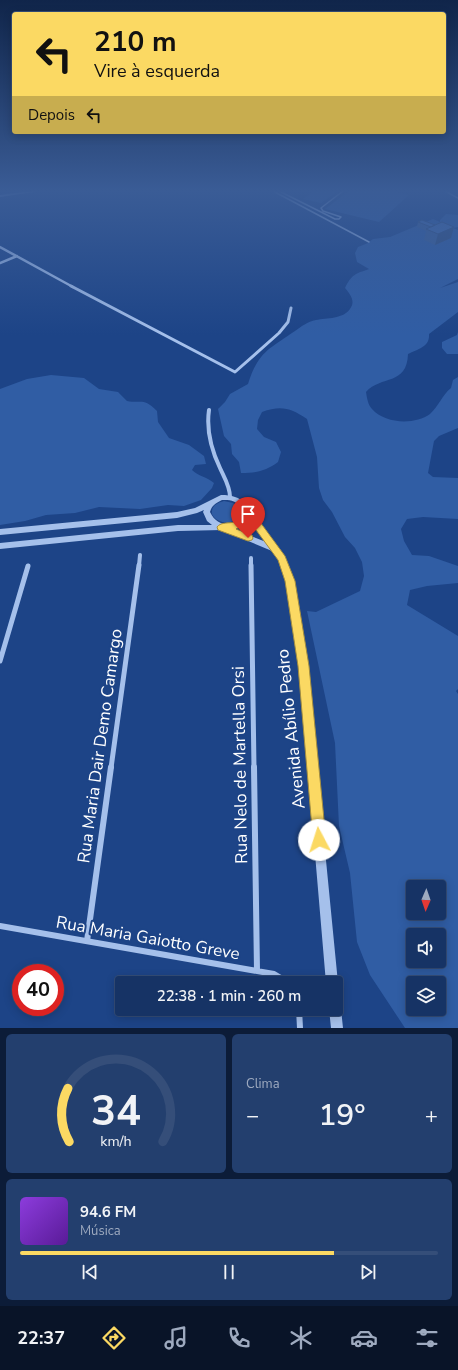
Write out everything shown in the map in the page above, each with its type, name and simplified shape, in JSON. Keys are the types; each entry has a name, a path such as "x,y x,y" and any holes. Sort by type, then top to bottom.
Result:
{"street":[{"path":"0,247 235,372 279,333 288,322 291,308"},
{"path":"0,263 17,256"},
{"path":"209,410 206,424 208,438 230,490 230,497"},
{"path":"0,532 177,515 197,510 215,500 230,497 237,499 246,509 246,515 243,521 230,527 178,528 0,546"},
{"path":"210,504 206,510 207,516 211,522 273,548"},
{"name":"Avenida Abílio Pedro","path":"246,509 273,548 282,558 290,581 303,666 331,976"},
{"name":"Rua Maria Dair Demo Camargo","path":"87,941 140,555"},
{"name":"Rua Nelo de Martella Orsi","path":"251,558 257,971"},
{"path":"0,661 28,566"},
{"name":"Rua Maria Gaiotto Greve","path":"0,926 274,974 277,976"},
{"path":"299,1016 300,1028"},
{"path":"336,1016 337,1028"}],"lane":[{"path":"363,239 369,242"}],"shaded area":[{"path":"373,239 458,239 458,279 440,288 458,282 458,312 429,334 428,342 423,347 408,354 407,364 398,376 379,383 366,392 372,409 384,418 400,421 416,420 424,418 433,411 451,388 453,380 458,377 458,428 439,436 434,441 428,473 433,477 458,478 458,519 423,517 407,519 401,529 404,541 412,555 429,556 458,566 458,583 427,586 410,590 407,605 458,636 458,689 456,691 458,694 458,1028 405,1028 370,975 357,942 350,873 339,826 335,743 307,611 316,612 360,591 364,576 362,562 355,548 345,537 332,512 323,500 319,488 317,457 307,419 296,412 280,408 262,412 258,420 257,429 264,437 276,442 281,452 278,462 261,471 241,473 239,462 232,454 231,444 224,436 218,409 230,394 248,384 260,358 271,347 307,323 343,315 350,309 352,306 352,300 345,288 354,275 369,269 357,262 355,253 358,247"},
{"path":"458,332 458,354 447,354 442,348 442,342 457,335"},
{"path":"51,375 84,378 99,389 118,392 127,401 145,402 149,404 157,411 158,422 169,438 189,445 204,456 206,464 195,465 192,470 214,483 212,488 201,500 184,506 168,505 140,509 99,507 75,513 46,515 25,521 0,525 0,389 27,379"},
{"path":"224,501 233,503 239,508 240,514 234,521 219,521 212,514 212,509 215,505"}],"route":[{"path":"248,538 221,527 230,527 243,521 246,515 246,509 273,548 282,558 290,581 303,666 319,840"}]}
